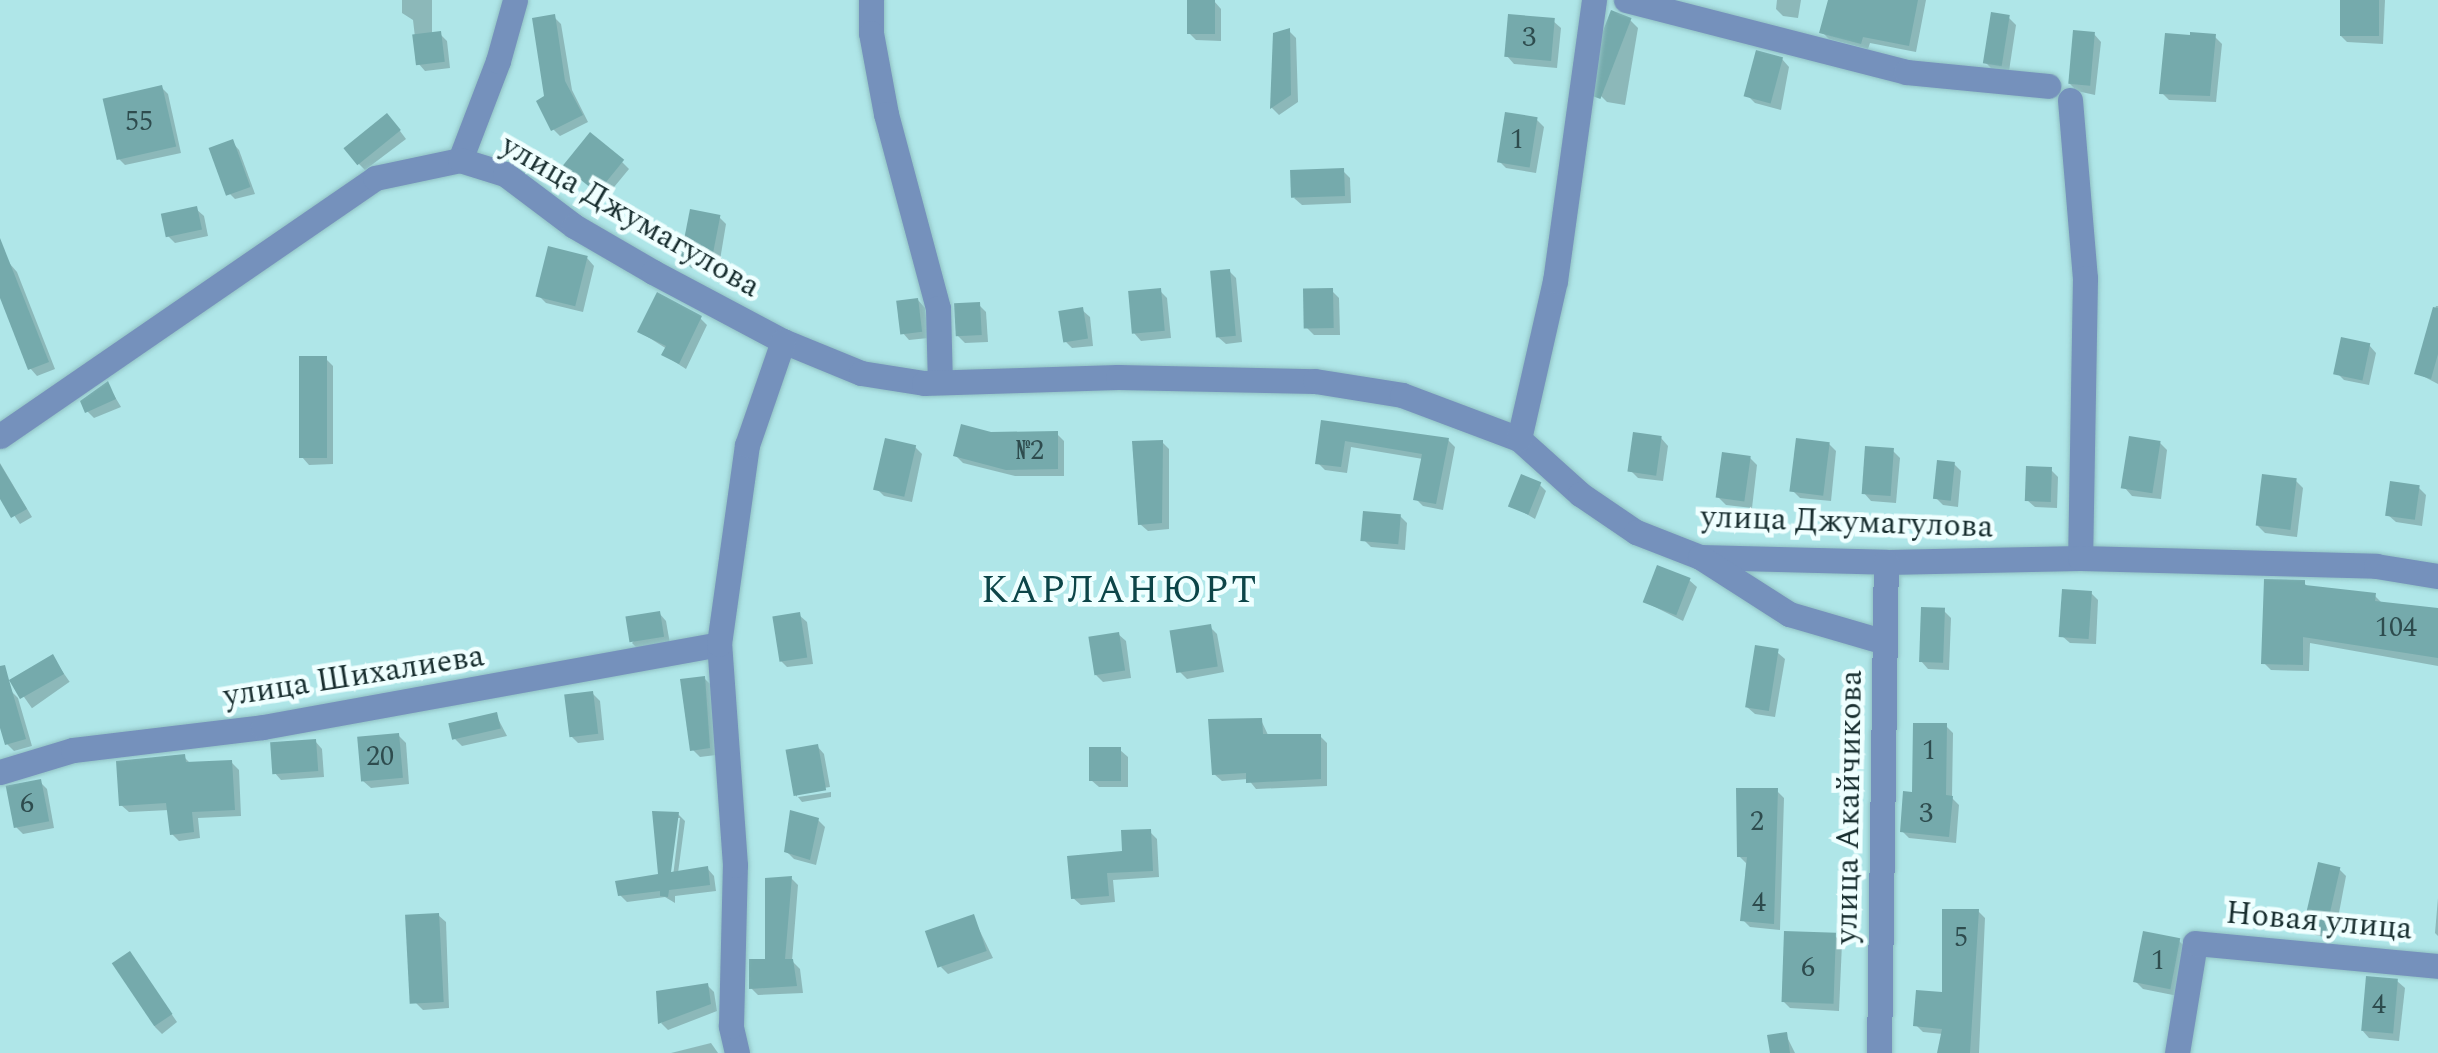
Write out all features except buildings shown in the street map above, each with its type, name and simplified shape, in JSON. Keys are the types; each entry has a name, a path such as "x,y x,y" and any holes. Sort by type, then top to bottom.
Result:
{"street":[{"path":"460,160 498,61 514,0"},
{"path":"871,0 871,33 886,114 938,308 940,382"},
{"path":"1519,439 1555,281 1594,0"},
{"path":"1626,0 1906,72 2059,93 2085,278 2080,558"},
{"name":"улица Джумагулова","path":"0,436 375,178 460,160 504,174 574,226 784,341 861,374 940,382 1118,377 1315,382 1402,395 1519,439 1580,494 1636,532 1700,557 1886,562 2080,558 2376,566 2438,576"},
{"path":"737,1053 731,1026 735,865 719,644 748,445 784,341"},
{"path":"1700,557 1789,614 1885,642"},
{"name":"улица Акайчикова","path":"1879,1053 1886,562"},
{"name":"улица Шихалиева","path":"0,772 73,750 263,726 719,644"},
{"name":"Новая улица","path":"2177,1053 2195,943 2438,966"}],"district":[{"name":"КАРЛАНЮРТ","path":"1120,592"}]}
